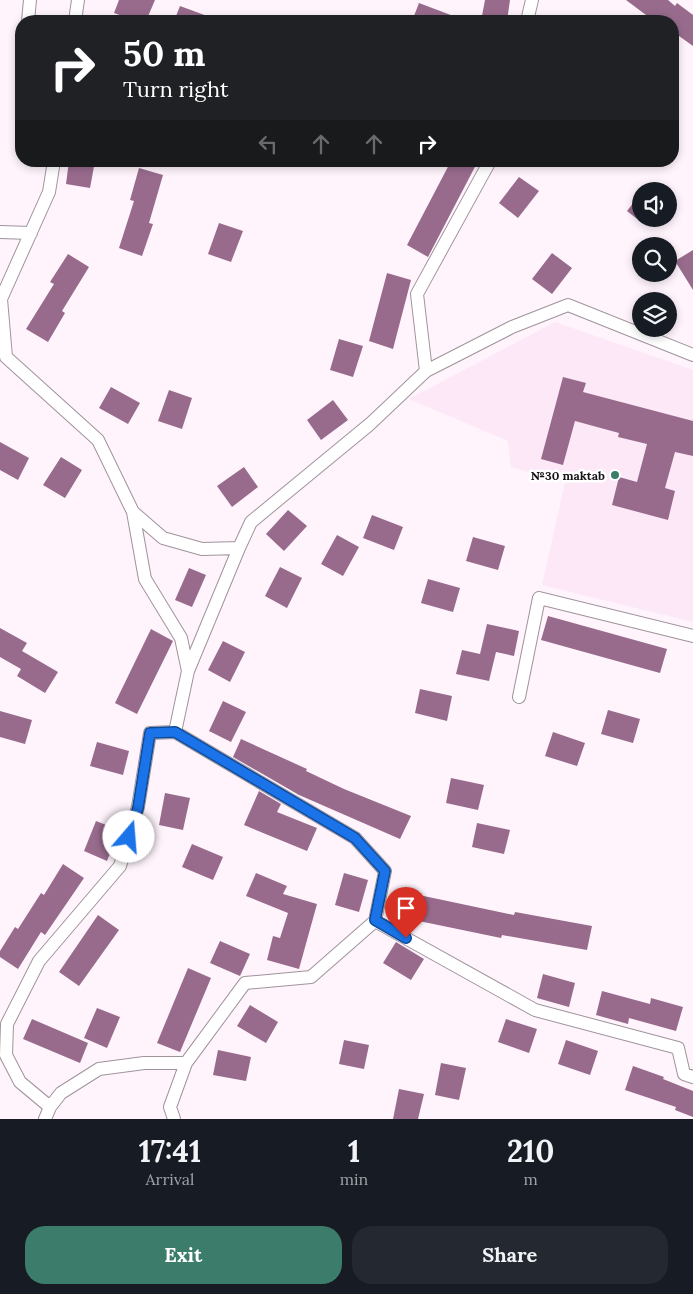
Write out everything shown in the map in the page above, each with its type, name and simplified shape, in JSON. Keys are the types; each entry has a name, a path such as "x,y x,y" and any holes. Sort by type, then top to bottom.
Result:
{"street":[{"path":"29,15 30,0"},
{"path":"76,15 78,0"},
{"path":"528,15 532,0"},
{"path":"53,167 49,192 1,299 6,357 98,440 133,512 145,578 181,638 188,671"},
{"path":"426,371 417,294 487,167"},
{"path":"0,232 31,232"},
{"path":"175,732 188,671 251,522 370,424 426,371 512,327 568,305 693,355"},
{"path":"133,512 163,538 202,549 239,548"},
{"path":"518,697 539,598 693,636"},
{"path":"174,1119 170,1107 186,1063 245,983 311,977 375,920 385,871 355,838 175,732 150,733 138,808 120,866 39,961 7,1024 6,1055 20,1082 48,1113 61,1094 99,1068 144,1063 186,1063"},
{"path":"375,920 534,1010 678,1048 684,1074 693,1077"}],"shaded area":[{"name":"№30 maktab","path":"555,322 693,370 693,622 542,585 565,483 511,467 508,441 409,399"}],"building":[{"path":"119,0 155,0 149,15 120,15 114,13"},
{"path":"485,0 510,0 508,15 482,15"},
{"path":"626,0 668,0 675,6 677,3 693,15 693,46 679,36 679,15 646,15"},
{"path":"419,3 451,15 414,15"},
{"path":"180,6 204,15 176,15"},
{"path":"68,167 94,167 90,188 66,184"},
{"path":"448,167 475,167 428,257 407,245"},
{"path":"139,168 163,175 149,223 153,224 142,256 119,248 134,201 130,200"},
{"path":"519,177 539,191 518,218 499,203"},
{"path":"632,205 632,215 627,211"},
{"path":"219,223 243,231 231,262 208,254"},
{"path":"693,250 693,290 677,264 677,260"},
{"path":"552,253 572,268 552,294 532,279"},
{"path":"68,254 89,267 62,311 65,313 48,342 26,329 54,284 50,282"},
{"path":"387,273 411,280 393,349 369,341"},
{"path":"339,339 363,346 353,377 330,370"},
{"path":"563,377 586,383 583,392 693,421 693,456 675,452 665,488 675,491 668,520 612,505 619,477 637,482 647,444 618,437 619,433 575,421 563,465 541,459"},
{"path":"111,387 140,403 128,424 99,408"},
{"path":"169,390 192,398 182,429 158,421"},
{"path":"333,400 348,420 321,440 307,420"},
{"path":"0,442 29,458 18,480 0,470"},
{"path":"61,457 82,470 65,498 43,485"},
{"path":"244,467 258,487 232,507 217,486"},
{"path":"288,510 307,526 284,551 266,534"},
{"path":"372,515 403,527 394,550 363,538"},
{"path":"337,535 359,547 343,576 321,564"},
{"path":"473,537 505,546 498,570 466,561"},
{"path":"280,567 302,578 287,608 265,596"},
{"path":"189,568 206,575 192,607 175,600"},
{"path":"428,579 460,588 453,612 421,603"},
{"path":"548,616 667,649 660,673 541,640"},
{"path":"487,624 519,631 514,656 496,652 489,681 456,674 462,650 480,654"},
{"path":"0,628 27,643 22,651 58,672 45,693 17,676 21,669 0,657"},
{"path":"151,629 173,641 137,714 115,703"},
{"path":"223,641 245,652 230,682 208,670"},
{"path":"420,689 452,696 447,721 415,713"},
{"path":"223,701 246,712 231,742 209,731"},
{"path":"608,710 640,719 633,743 601,734"},
{"path":"0,711 32,720 25,744 0,737"},
{"path":"553,732 585,743 577,766 545,756"},
{"path":"241,739 307,769 306,771 344,789 411,816 400,839 299,795 233,757"},
{"path":"97,742 129,751 123,775 90,766"},
{"path":"451,778 484,785 478,810 446,803"},
{"path":"259,791 281,804 277,812 317,828 307,851 244,825"},
{"path":"165,793 190,798 183,830 159,825"},
{"path":"96,821 119,830 107,861 84,851"},
{"path":"477,823 510,830 504,854 472,847"},
{"path":"192,844 223,857 213,880 182,867"},
{"path":"63,864 84,878 45,935 41,932 18,969 0,957 0,951 15,927 18,929 41,893 44,895"},
{"path":"256,873 287,886 283,894 317,904 299,969 267,960 273,936 280,938 288,913 246,896"},
{"path":"344,873 368,880 359,912 335,905"},
{"path":"419,895 514,915 515,912 592,926 587,950 502,935 501,938 414,920"},
{"path":"98,915 119,930 79,986 59,972"},
{"path":"220,941 250,954 240,976 210,963"},
{"path":"396,942 424,959 411,980 383,963"},
{"path":"188,968 211,978 180,1052 157,1043"},
{"path":"543,974 575,983 569,1007 537,998"},
{"path":"602,991 650,1004 651,998 683,1007 676,1031 629,1018 628,1024 596,1015"},
{"path":"250,1005 278,1022 266,1043 237,1026"},
{"path":"97,1008 120,1017 107,1048 84,1038"},
{"path":"32,1019 88,1043 80,1063 23,1039"},
{"path":"506,1019 537,1029 529,1053 498,1042"},
{"path":"344,1040 369,1045 364,1069 339,1064"},
{"path":"566,1040 598,1051 590,1075 558,1064"},
{"path":"218,1050 251,1057 246,1081 213,1075"},
{"path":"441,1063 466,1068 459,1100 435,1095"},
{"path":"633,1066 664,1077 663,1079 693,1091 693,1117 675,1110 676,1107 625,1090"},
{"path":"399,1089 424,1094 418,1119 393,1119"}],"place":[{"name":"№30 maktab","path":"615,475"}],"route":[{"path":"129,837 138,808 150,733 175,732 355,838 385,871 375,920 406,938"}]}
